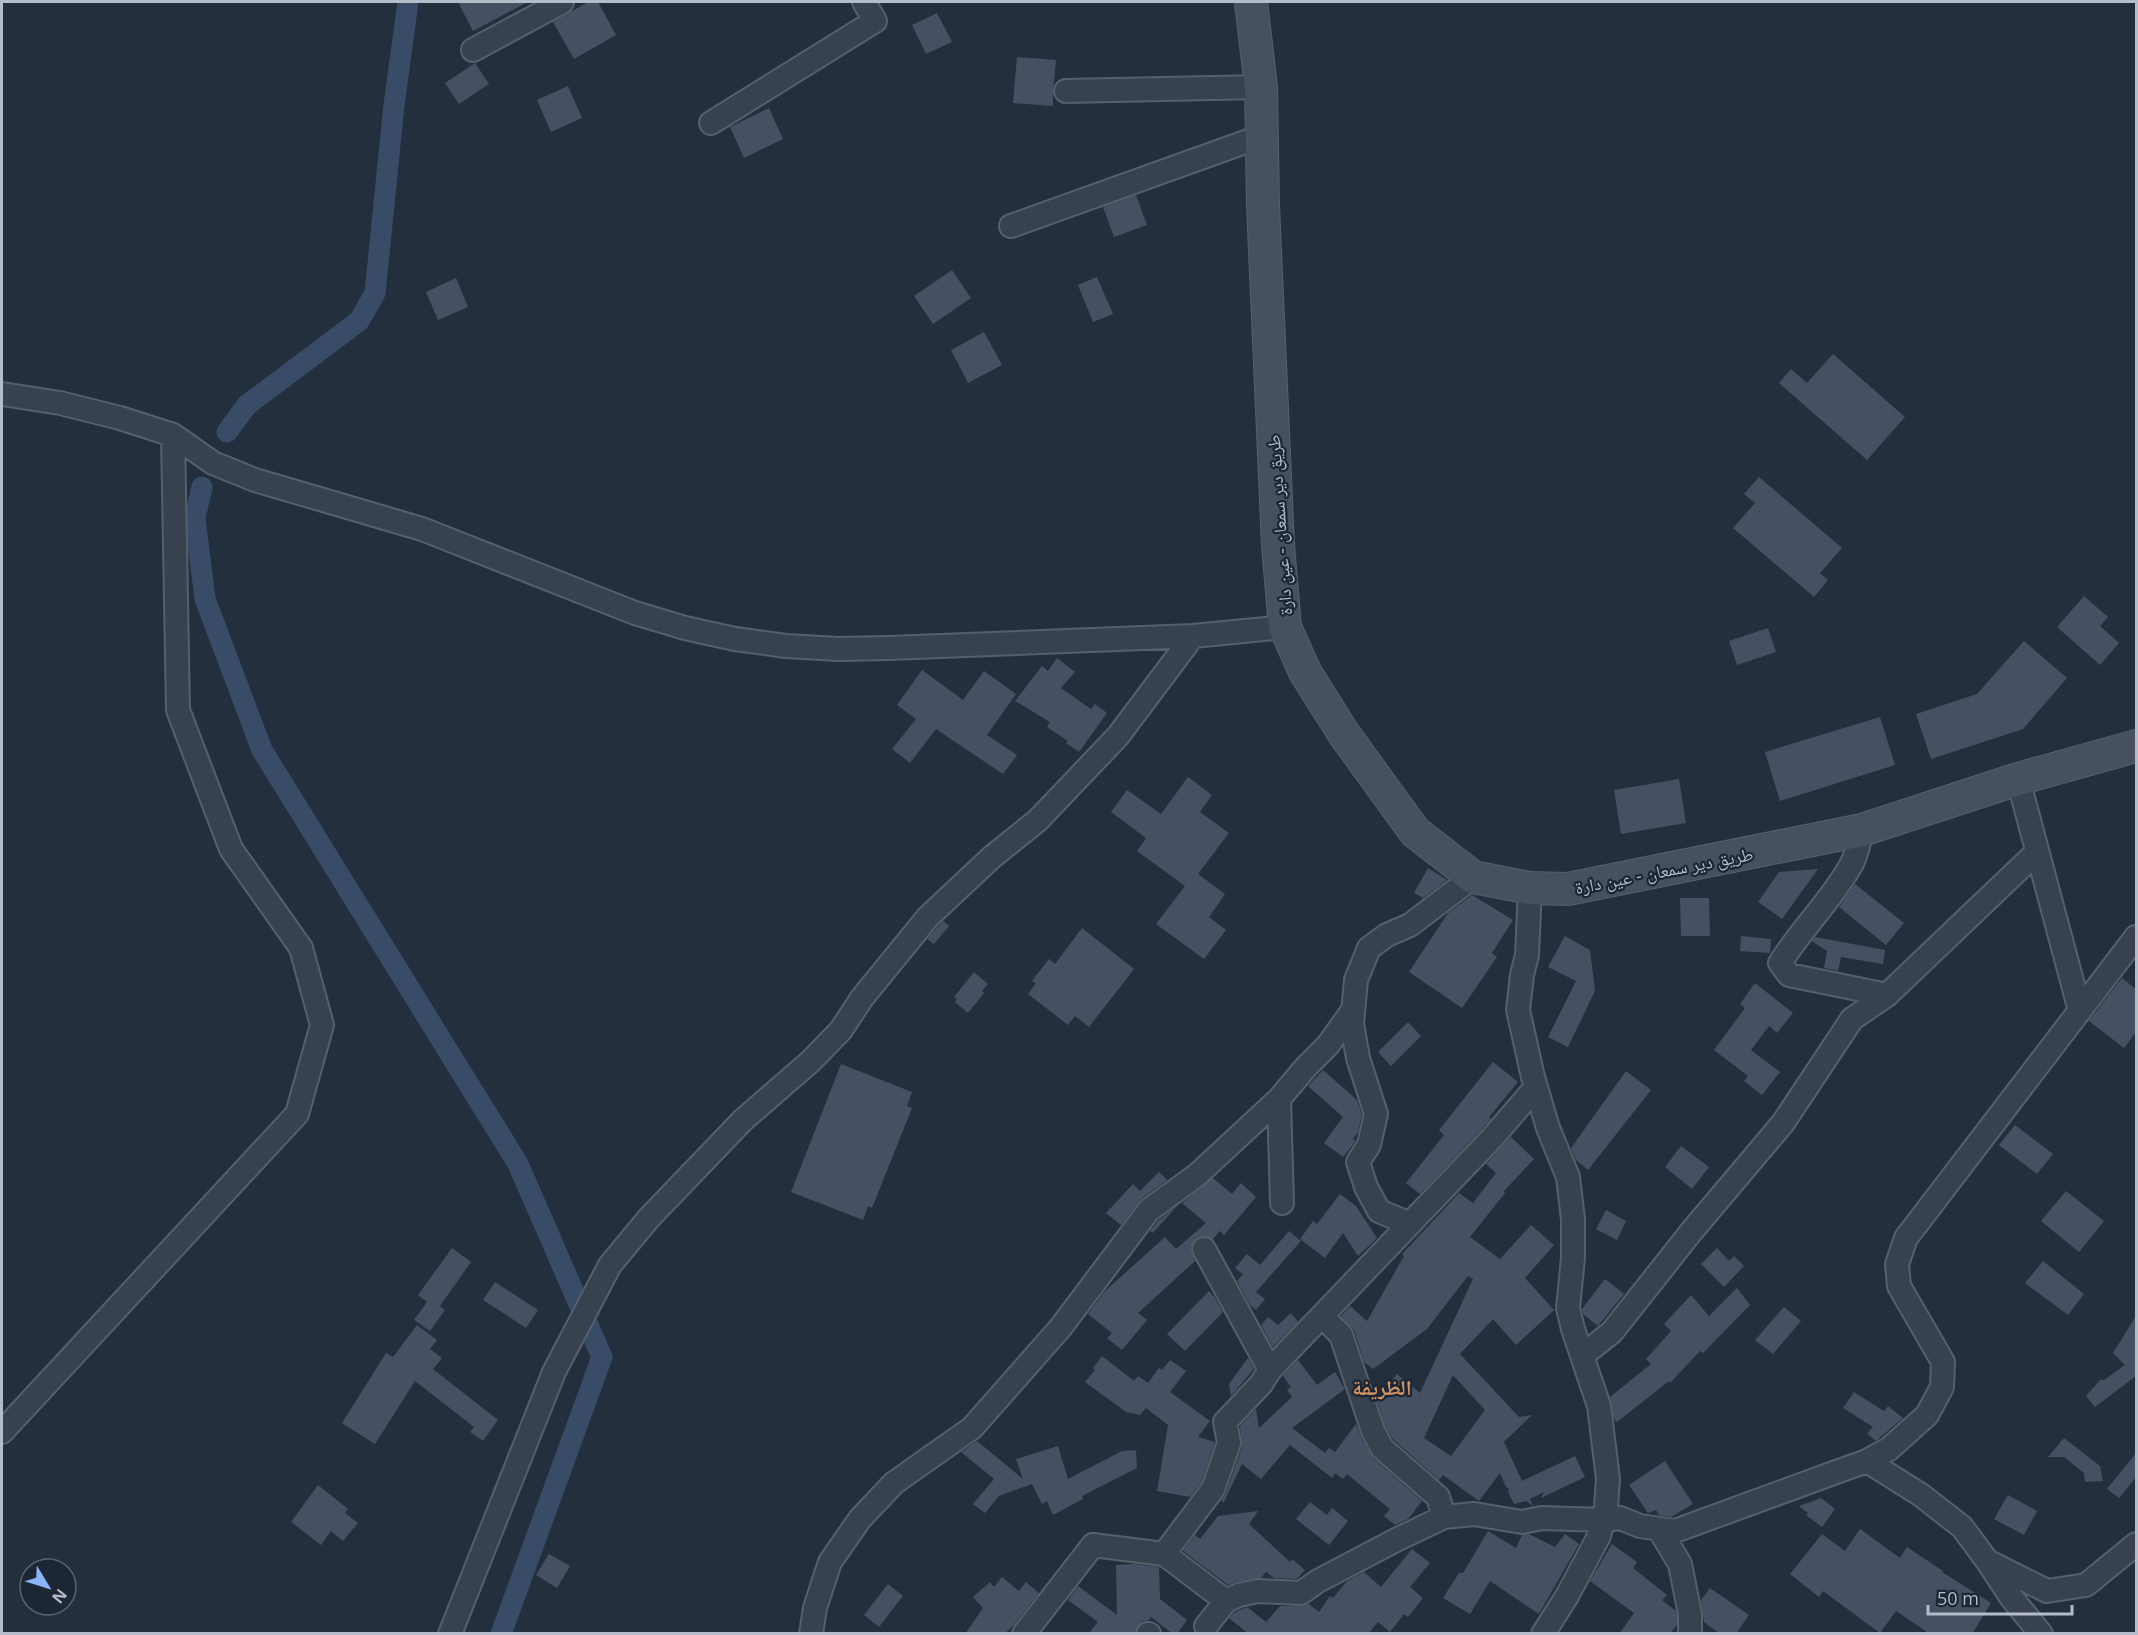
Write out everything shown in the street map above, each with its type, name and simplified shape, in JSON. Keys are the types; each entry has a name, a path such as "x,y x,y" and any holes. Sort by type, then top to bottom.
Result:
{"main road":[{"name":"طريق دير سمعان - عين دارة","path":"1251,2 1261,87 1263,205 1278,533 1285,627 1305,672 1344,734 1415,831 1473,877 1530,888 1568,889 1862,830 2018,779 2136,746"}],"street":[{"path":"473,50 562,2"},
{"path":"711,123 875,21 864,2"},
{"path":"1066,91 1261,87"},
{"path":"1011,226 1262,136"},
{"path":"2,394 60,403 120,418 173,435 213,463 255,480 422,529 635,613 685,628 735,639 786,646 838,649 1193,636 1285,627"},
{"path":"2,1432 297,1114 322,1025 301,948 231,849 178,710 173,435"},
{"path":"450,1634 554,1372 610,1265 649,1218 743,1120 811,1061 841,1030 862,998 928,917 992,857 1038,820 1118,736 1193,636"},
{"path":"2018,779 2080,1011"},
{"path":"1862,830 1852,864 1780,963 1789,975 1887,995"},
{"path":"1583,1355 1612,1332 1783,1123 1852,1019 1887,995 2037,853"},
{"path":"1410,1224 1379,1210 1366,1187 1358,1162 1369,1145 1376,1114 1358,1058 1352,1024 1356,980 1369,948 1387,935 1410,926 1473,877"},
{"path":"1530,888 1527,955 1518,1010 1548,1128 1568,1177 1573,1219 1573,1258 1568,1308 1599,1406 1608,1479 1606,1507 1599,1536 1587,1562 1543,1634"},
{"path":"1204,1631 1226,1601 1239,1595 1258,1591 1301,1593 1318,1581 1444,1517 1474,1514 1522,1522 1542,1518 1603,1520 1620,1518 1640,1526 1675,1531 1867,1461 1889,1449 1927,1415 1942,1387 1943,1362 1899,1286 1897,1264 1906,1238 2136,937"},
{"path":"811,1634 815,1608 830,1562 860,1519 894,1483 972,1428 1061,1327 1149,1210 1197,1175 1279,1099 1306,1066 1328,1045 1353,1010"},
{"path":"1164,1554 1213,1489 1229,1443 1225,1422 1261,1384 1270,1370 1493,1137 1536,1087"},
{"path":"1279,1099 1282,1203"},
{"path":"1204,1250 1270,1370"},
{"path":"1323,1317 1341,1335 1373,1431 1382,1448 1438,1497 1444,1517"},
{"path":"1867,1461 1921,1495 1962,1527 2011,1597 2041,1634"},
{"path":"1659,1529 1680,1564 1690,1614 1690,1634"},
{"path":"1988,1562 2047,1590 2086,1586 2136,1544"},
{"path":"1024,1634 1093,1545 1164,1554 1226,1601"}],"building":[{"path":"458,2 528,2 473,31"},
{"path":"588,2 598,2 616,35 574,59 553,22"},
{"path":"937,13 952,42 926,54 912,25"},
{"path":"1017,57 1056,60 1053,106 1013,103"},
{"path":"475,63 489,84 459,104 445,83"},
{"path":"568,86 582,118 551,132 537,100"},
{"path":"769,108 783,139 744,158 730,127"},
{"path":"1136,195 1147,225 1114,237 1103,207"},
{"path":"952,270 971,298 933,324 914,296"},
{"path":"1097,277 1113,314 1093,322 1078,285"},
{"path":"456,278 468,307 438,320 426,292"},
{"path":"984,332 1002,365 968,383 951,350"},
{"path":"1833,354 1905,417 1867,460 1779,383 1791,369 1807,383"},
{"path":"1759,477 1842,548 1820,573 1828,580 1814,597 1733,528 1755,503 1744,494"},
{"path":"2084,596 2108,617 2100,626 2119,643 2100,665 2057,627"},
{"path":"1768,628 1776,652 1737,665 1729,641"},
{"path":"2024,641 2067,678 2023,729 1931,759 1916,714 1977,694"},
{"path":"1057,658 1075,672 1061,688 1091,709 1095,704 1107,713 1079,752 1066,743 1068,741 1047,727 1050,722 1015,701 1042,666 1048,671"},
{"path":"922,670 963,700 984,671 1016,694 987,735 1017,755 1003,774 936,729 910,763 892,749 916,719 897,705"},
{"path":"1880,717 1895,765 1780,801 1765,752"},
{"path":"1188,777 1212,795 1200,812 1229,833 1198,874 1225,894 1209,917 1226,930 1204,959 1156,924 1185,886 1137,851 1146,838 1111,812 1127,790 1161,814"},
{"path":"1679,779 1686,823 1621,834 1614,790"},
{"path":"1428,868 1447,880 1423,898 1414,893"},
{"path":"1818,869 1782,919 1758,902 1779,872"},
{"path":"1855,884 1904,923 1886,945 1839,907"},
{"path":"1472,895 1513,920 1492,953 1497,957 1462,1008 1409,972 1448,913"},
{"path":"1680,898 1709,898 1710,936 1681,936"},
{"path":"943,921 949,926 934,944 927,939"},
{"path":"1082,928 1134,969 1089,1027 1075,1016 1068,1025 1028,994 1036,983 1032,981 1049,959 1055,964"},
{"path":"1565,936 1590,950 1595,991 1568,1047 1548,1037 1576,981 1548,967"},
{"path":"1741,936 1771,939 1770,953 1740,951"},
{"path":"1815,937 1885,950 1883,964 1841,957 1838,971 1824,968 1827,951 1812,941"},
{"path":"974,972 988,984 982,991 984,993 968,1013 955,1002 957,999 954,997"},
{"path":"2122,978 2136,989 2136,1032 2124,1048 2089,1021"},
{"path":"1755,983 1793,1013 1777,1033 1769,1026 1751,1050 1780,1072 1762,1095 1744,1081 1748,1076 1714,1050 1745,1008 1740,1004"},
{"path":"1408,1022 1421,1036 1391,1066 1378,1052"},
{"path":"1493,1062 1518,1082 1489,1117 1491,1119 1420,1194 1406,1183 1444,1135 1439,1130"},
{"path":"841,1064 912,1092 907,1106 912,1108 872,1208 868,1206 863,1220 791,1192"},
{"path":"1323,1070 1357,1100 1362,1115 1358,1132 1353,1139 1356,1141 1343,1157 1324,1143 1343,1117 1308,1086"},
{"path":"1626,1071 1651,1090 1588,1170 1576,1160 1571,1148"},
{"path":"2015,1125 2053,1154 2037,1174 1999,1145"},
{"path":"1511,1137 1534,1159 1504,1191 1505,1193 1470,1237 1500,1259 1531,1225 1554,1245 1525,1278 1554,1310 1516,1345 1493,1319 1460,1354 1519,1417 1532,1415 1504,1442 1522,1481 1575,1456 1585,1477 1541,1498 1544,1492 1530,1499 1533,1506 1526,1501 1514,1504 1500,1473 1479,1501 1443,1475 1439,1480 1393,1439 1385,1426 1377,1400 1397,1374 1420,1393 1473,1279 1468,1276 1427,1329 1373,1369 1364,1362 1354,1330 1341,1316 1350,1306 1367,1321 1404,1256 1402,1254 1459,1193 1473,1203 1496,1173 1486,1164","holes":["1453,1375 1485,1410 1451,1456 1424,1438"]},
{"path":"1681,1146 1709,1167 1692,1189 1665,1167"},
{"path":"1159,1172 1167,1180 1141,1199 1121,1225 1106,1213 1133,1184 1140,1191"},
{"path":"1213,1178 1232,1194 1241,1183 1256,1197 1224,1235 1220,1231 1213,1239 1204,1236 1198,1237 1193,1242 1191,1249 1195,1261 1138,1313 1147,1320 1122,1350 1107,1338 1112,1333 1088,1314 1105,1291 1165,1237 1176,1249 1206,1223 1182,1203"},
{"path":"2066,1191 2104,1221 2079,1252 2041,1221"},
{"path":"1340,1194 1356,1206 1377,1238 1358,1256 1343,1233 1325,1258 1300,1239 1313,1221 1317,1224"},
{"path":"1178,1205 1153,1233 1150,1231 1159,1220"},
{"path":"1606,1210 1626,1221 1617,1240 1596,1229"},
{"path":"1289,1231 1301,1241 1256,1292 1265,1299 1256,1310 1250,1305 1237,1281 1243,1274 1235,1268 1247,1254 1260,1265"},
{"path":"452,1248 471,1262 440,1306 445,1310 430,1331 414,1320 427,1302 418,1295"},
{"path":"1717,1248 1729,1261 1734,1256 1744,1266 1724,1287 1701,1264"},
{"path":"2043,1261 2084,1294 2068,1315 2025,1283"},
{"path":"1605,1279 1624,1294 1598,1326 1583,1314 1582,1309"},
{"path":"495,1282 538,1310 526,1328 483,1300"},
{"path":"1737,1288 1750,1305 1703,1353 1700,1351 1670,1383 1669,1381 1617,1422 1614,1420 1610,1397 1651,1364 1646,1359 1671,1331 1664,1324 1691,1295 1709,1316"},
{"path":"1209,1291 1223,1312 1185,1351 1167,1334"},
{"path":"1784,1307 1801,1321 1773,1354 1755,1340"},
{"path":"1291,1313 1298,1322 1273,1347 1261,1325 1268,1317 1278,1325"},
{"path":"2136,1316 2136,1376 2095,1407 2086,1396 2100,1380 2104,1380 2125,1365 2113,1353"},
{"path":"417,1325 437,1340 430,1349 442,1358 433,1369 498,1420 483,1441 470,1432 474,1427 415,1381 375,1444 342,1423 386,1353 393,1357"},
{"path":"1102,1356 1134,1381 1138,1376 1148,1383 1159,1368 1162,1370 1170,1360 1186,1371 1170,1392 1210,1421 1198,1437 1215,1442 1201,1483 1190,1497 1157,1491 1168,1425 1146,1408 1140,1415 1126,1412 1085,1382 1095,1370 1093,1368"},
{"path":"1248,1358 1254,1369 1231,1396 1229,1384"},
{"path":"1298,1360 1317,1385 1335,1372 1345,1389 1292,1428 1325,1453 1329,1448 1335,1452 1356,1424 1373,1458 1422,1501 1408,1519 1395,1525 1384,1516 1390,1509 1347,1474 1343,1479 1335,1473 1332,1478 1290,1445 1261,1479 1242,1464 1224,1502 1221,1501 1242,1447 1240,1426 1256,1409 1259,1428 1292,1397 1287,1390 1291,1387 1283,1376"},
{"path":"1854,1392 1884,1411 1888,1406 1903,1418 1876,1441 1867,1434 1873,1427 1843,1408"},
{"path":"2064,1438 2100,1466 2103,1481 2085,1482 2084,1473 2064,1457 2048,1457"},
{"path":"977,1441 1023,1479 1016,1459 1058,1446 1068,1479 1122,1451 1136,1450 1137,1468 1082,1496 1083,1499 1053,1515 1047,1501 1042,1504 1032,1484 999,1496 985,1513 973,1504 994,1479 961,1452"},
{"path":"2136,1453 2136,1477 2119,1498 2107,1489"},
{"path":"1665,1461 1693,1504 1671,1517 1659,1515 1656,1510 1648,1513 1629,1485"},
{"path":"318,1485 348,1509 345,1513 358,1523 343,1541 331,1531 321,1545 291,1522"},
{"path":"2008,1495 2037,1511 2024,1535 1994,1519"},
{"path":"1821,1498 1835,1509 1822,1527 1806,1515 1808,1513 1799,1506"},
{"path":"1310,1502 1327,1515 1332,1508 1348,1521 1329,1545 1296,1519"},
{"path":"1258,1511 1249,1524 1290,1562 1292,1559 1305,1570 1297,1579 1274,1578 1266,1572 1261,1578 1228,1585 1183,1551 1195,1535 1200,1539 1218,1516"},
{"path":"1860,1529 1900,1558 1907,1547 1991,1603 1972,1634 1930,1634 1896,1611 1880,1633 1823,1591 1819,1597 1790,1574 1822,1534 1845,1551"},
{"path":"1488,1531 1516,1548 1522,1535 1529,1534 1555,1547 1565,1534 1579,1544 1539,1614 1490,1581 1470,1614 1443,1598 1459,1573 1463,1573"},
{"path":"1612,1544 1637,1562 1633,1568 1667,1595 1662,1600 1676,1611 1677,1615 1677,1625 1670,1634 1619,1634 1634,1613 1590,1581"},
{"path":"1412,1549 1430,1563 1410,1587 1423,1598 1408,1617 1404,1614 1390,1632 1378,1622 1368,1634 1249,1634 1229,1618 1235,1612 1247,1607 1266,1622 1280,1606 1309,1604 1319,1612 1330,1596 1333,1598 1347,1581 1364,1572 1381,1587"},
{"path":"549,1554 570,1566 557,1588 536,1575"},
{"path":"1134,1564 1159,1567 1160,1599 1187,1620 1177,1634 1173,1634 1151,1617 1137,1627 1135,1634 1088,1634 1098,1622 1068,1600 1078,1586 1117,1615 1116,1565"},
{"path":"1002,1577 1019,1591 1026,1582 1039,1593 1004,1634 965,1634 983,1608 973,1597 990,1582 994,1587"},
{"path":"888,1584 903,1596 879,1627 864,1615"},
{"path":"1710,1588 1749,1615 1736,1634 1720,1634 1704,1622 1701,1600"}],"waterway":[{"path":"227,432 247,405 359,321 375,293 394,105 408,2"},
{"path":"202,487 195,518 205,599 262,750 518,1164 602,1357 501,1634"}],"district":[{"name":"الظريفة","path":"1382,1387"}]}
